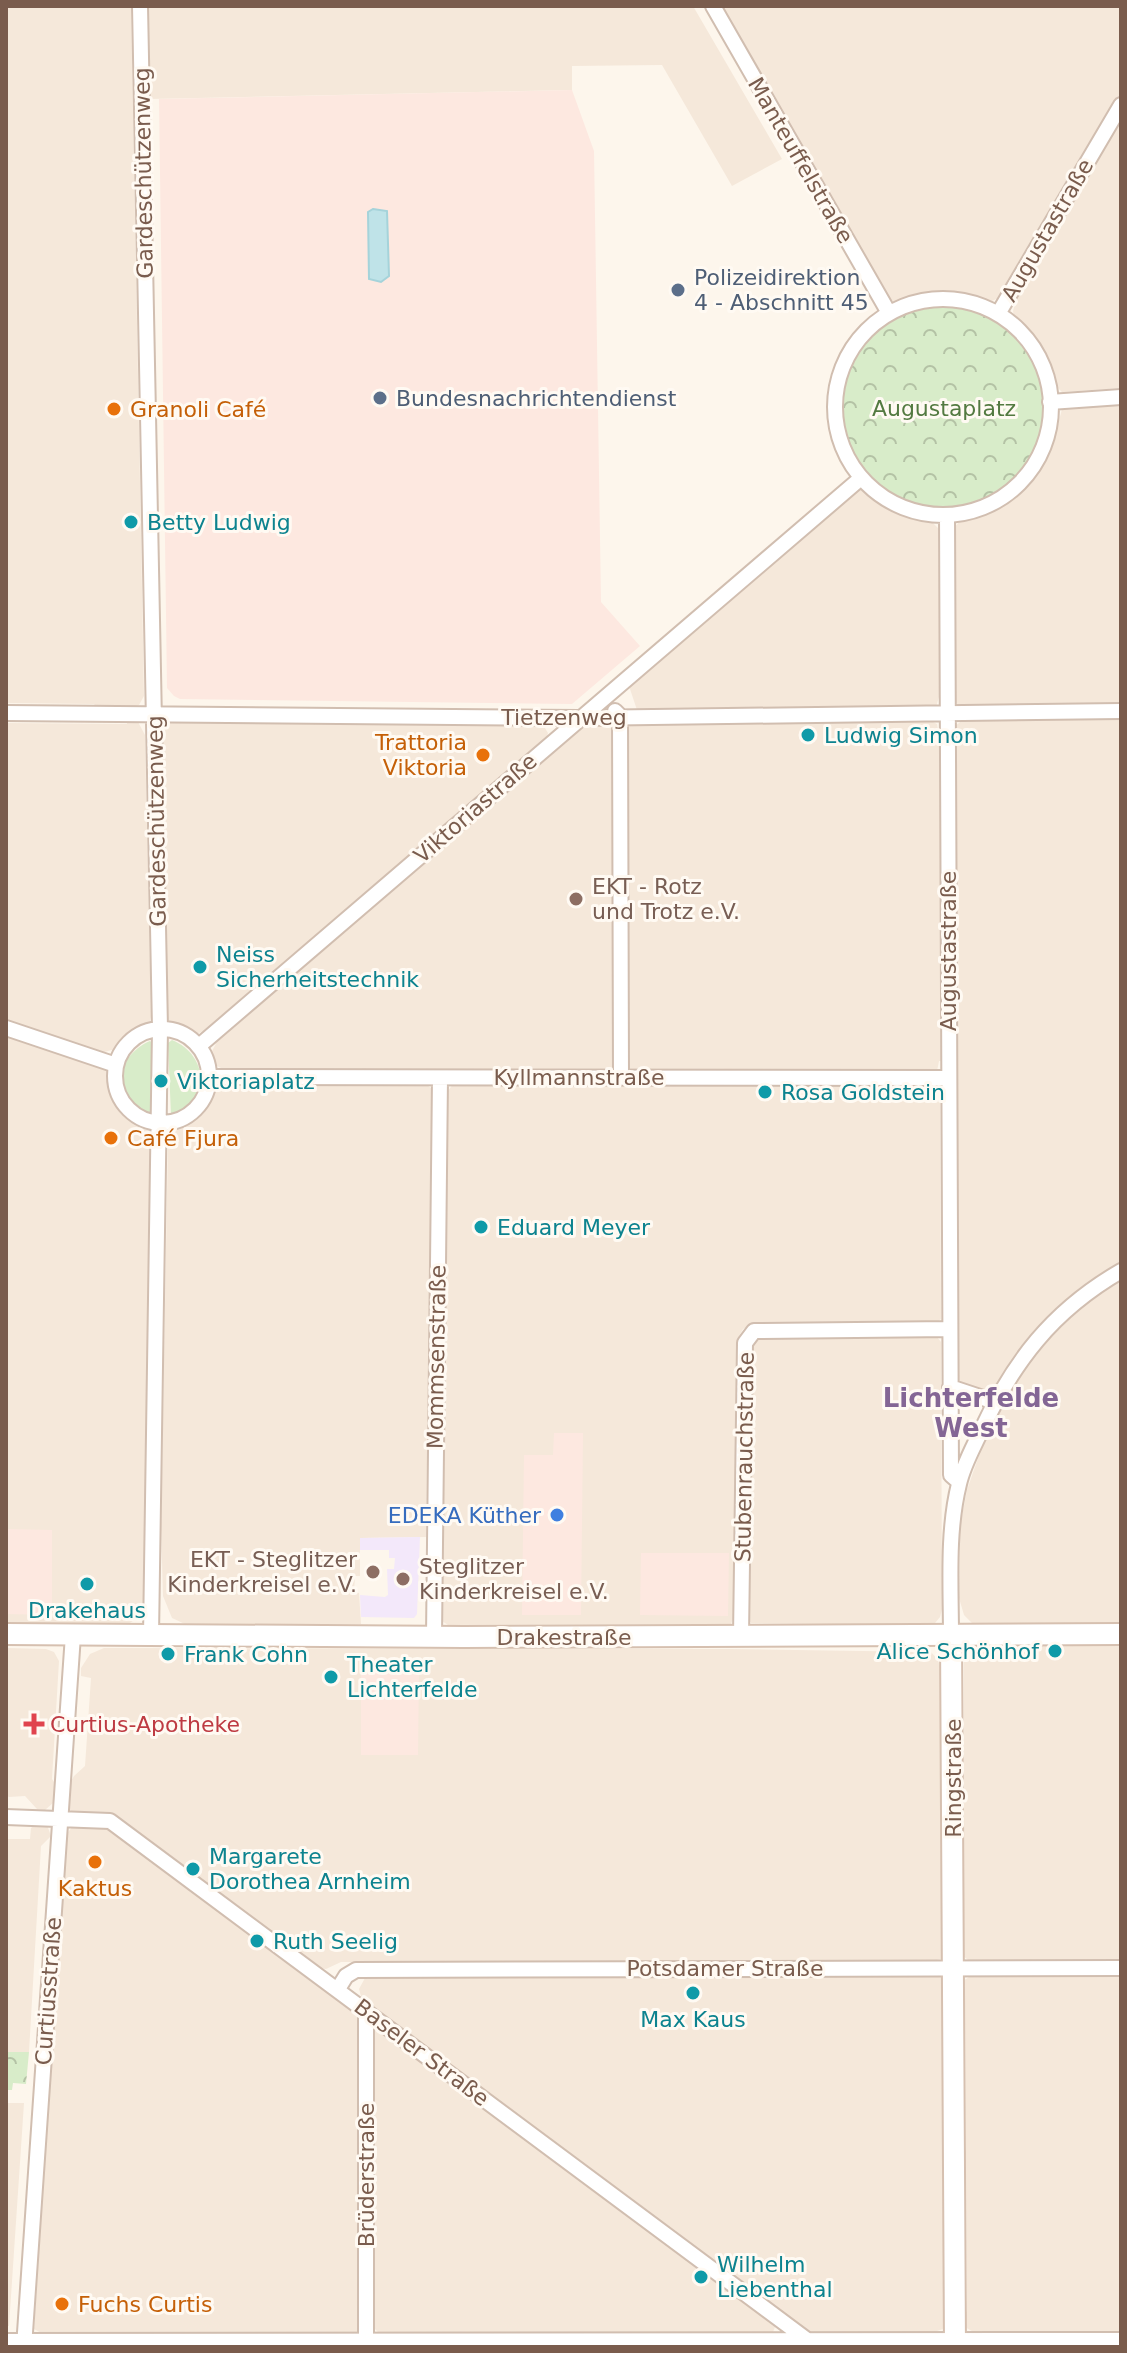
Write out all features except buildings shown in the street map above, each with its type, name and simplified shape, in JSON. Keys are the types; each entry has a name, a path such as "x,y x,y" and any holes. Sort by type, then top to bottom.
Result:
{"main road":[{"name":"Drakestraße","path":"6,1634 741,1637 1121,1634"},
{"name":"Ringstraße","path":"951,1636 955,2344"}],"street":[{"name":"Gardeschützenweg","path":"140,6 160,1029 151,1636"},
{"name":"Manteuffelstraße","path":"713,6 889,313"},
{"name":"Augustastraße","path":"998,314 1121,105"},
{"path":"943,299 976,304 998,314 1020,332 1035,352 1046,375 1050,402 1043,447 1023,479 994,502 977,509 947,515 899,506 861,478 840,441 835,403 837,385 845,363 868,329 889,313 910,304 943,299"},
{"path":"1050,402 1121,397"},
{"name":"Viktoriastraße","path":"199,1046 861,478"},
{"name":"Augustastraße","path":"947,515 951,1475 959,1482"},
{"path":"603,697 620,716 621,1076"},
{"name":"Tietzenweg","path":"6,713 579,718 1121,711"},
{"path":"6,1028 116,1065"},
{"path":"160,1029 182,1033 199,1046 208,1066 207,1089 194,1111 184,1118 159,1123 137,1116 121,1099 115,1076 116,1065 128,1044 137,1036 160,1029"},
{"name":"Kyllmannstraße","path":"209,1077 949,1078"},
{"name":"Mommsenstraße","path":"434,1637 440,1078"},
{"name":"Ringstraße","path":"951,1636 953,1521 959,1482 995,1402 1041,1334 1083,1296 1121,1271"},
{"name":"Stubenrauchstraße","path":"741,1637 745,1343 756,1330 950,1329"},
{"path":"950,1387 995,1402"},
{"name":"Curtiusstraße","path":"24,2344 73,1635"},
{"name":"Baseler Straße","path":"6,1817 110,1821 812,2344"},
{"name":"Potsdamer Straße","path":"338,1989 346,1976 356,1970 1121,1968"},
{"name":"Brüderstraße","path":"366,2010 366,2344"},
{"path":"6,2341 24,2344 955,2344 1121,2340"}],"shaded area":[{"path":"6,6 131,6 144,696 139,705 130,708 97,708 94,704 6,703"},
{"path":"147,6 693,6 782,159 732,186 662,65 572,66 572,90 149,99"},
{"path":"720,6 1121,6 1121,94 1003,296 992,301 968,295 935,293 895,302 890,300"},
{"name":"Bundesnachrichtendienst","path":"572,90 594,151 601,602 640,646 572,704 180,699 174,696 167,688 159,99"},
{"path":"1121,118 1121,388 1062,392 1057,387 1054,371 1042,346 1014,317 1013,302"},
{"path":"1121,403 1121,705 960,707 953,690 952,530 960,521 995,511 1029,485 1052,448 1062,409"},
{"path":"864,489 895,511 931,521 940,530 941,690 936,707 637,710 629,686 857,490"},
{"path":"1121,717 1121,1263 1086,1285 1044,1322 1016,1355 992,1391 987,1393 962,1385 958,1380 955,726 963,720"},
{"path":"127,720 138,722 145,735 151,1017 149,1025 129,1034 115,1049 101,1053 6,1022 6,723 127,724"},
{"path":"166,720 543,725 548,733 546,740 211,1027 195,1035 171,1024 167,1017 161,725"},
{"path":"931,721 937,724 941,737 942,1061 939,1061 937,1071 628,1069 625,731 628,727 634,724"},
{"path":"585,724 606,724 615,729 614,1063 611,1070 227,1071 213,1064 210,1055 221,1034"},
{"path":"6,1035 104,1068 108,1072 108,1087 116,1107 130,1121 151,1134 145,1603 141,1616 128,1624 6,1623"},
{"path":"223,1083 426,1084 432,1089 426,1537 360,1538 360,1576 355,1576 354,1592 359,1593 361,1624 185,1624 172,1618 163,1596 161,1527 168,1140 173,1130 199,1115 214,1088"},
{"path":"453,1084 936,1084 940,1089 941,1319 937,1322 905,1324 756,1323 743,1329 739,1336 734,1616 731,1624 448,1625 442,1621 448,1091"},
{"path":"1121,1279 1121,1626 974,1625 964,1615 959,1598 960,1526 967,1490 985,1438 1012,1385 1039,1349 1078,1310"},
{"path":"937,1337 941,1342 940,1617 935,1623 924,1625 751,1623 748,1619 751,1344 757,1338"},
{"name":"EDEKA Küther","path":"554,1433 583,1433 581,1615 522,1615 524,1455 553,1455"},
{"path":"6,1529 52,1530 52,1615 6,1614"},
{"name":"Steglitzer Kinderkreisel e.V.","path":"420,1537 417,1614 414,1618 361,1617 360,1595 388,1595 387,1569 394,1569 395,1558 389,1558 389,1550 360,1550 360,1538"},
{"path":"641,1553 729,1553 728,1616 640,1615"},
{"path":"987,1643 1121,1643 1121,1962 971,1962 963,1956 964,1838 961,1825 964,1821 964,1660 971,1647"},
{"path":"6,1648 46,1649 54,1652 59,1661 52,1779 56,1785 53,1803 45,1810 37,1809 25,1796 6,1795"},
{"path":"104,1648 931,1652 938,1660 942,1675 946,1838 942,1842 944,1958 930,1962 341,1962 326,1969 320,1968 112,1815 78,1815 68,1809 68,1787 85,1766 91,1678 81,1676 81,1668 90,1654"},
{"path":"361,1667 419,1667 418,1755 361,1755"},
{"path":"37,1823 47,1825 51,1836 41,1846 29,2052 6,2052 6,1839 30,1839 31,1828"},
{"path":"72,1827 107,1827 359,2015 361,2327 355,2334 43,2334 34,2329 66,1835"},
{"path":"371,1975 940,1976 947,1995 943,2000 943,2151 947,2153 944,2166 946,2328 931,2333 805,2331 362,2000 359,1989 365,1978"},
{"path":"972,1975 1121,1975 1121,2333 975,2333 965,2327 966,2165 962,2162 962,2154 966,2150 965,2000 962,1996 963,1981"},
{"path":"380,2028 772,2322 775,2327 773,2332 379,2333 373,2327 371,2034"},
{"path":"6,2103 24,2103 9,2326 6,2326"}],"green space":[{"name":"Augustaplatz","path":"944,307 983,314 1016,336 1038,369 1045,408 1038,447 1016,480 983,502 944,509 905,502 872,480 850,447 843,408 850,369 872,336 905,314"},
{"path":"172,1040 193,1056 201,1079 194,1101 171,1116 168,1043"},
{"path":"150,1041 150,1116 128,1101 121,1079 129,1058"},
{"path":"6,2052 29,2052 26,2084 13,2083 12,2090 6,2090"}],"water":[{"path":"373,209 387,211 389,276 381,282 369,279 368,212"}],"place":[{"name":"Polizeidirektion 4 - Abschnitt 45","path":"678,290"},
{"name":"Bundesnachrichtendienst","path":"380,398"},
{"name":"Granoli Café","path":"114,409"},
{"name":"Betty Ludwig","path":"131,522"},
{"name":"Ludwig Simon","path":"808,735"},
{"name":"Trattoria Viktoria","path":"483,755"},
{"name":"EKT - Rotz und Trotz e.V.","path":"576,899"},
{"name":"Neiss Sicherheitstechnik","path":"200,967"},
{"name":"Viktoriaplatz","path":"161,1081"},
{"name":"Rosa Goldstein","path":"765,1092"},
{"name":"Café Fjura","path":"111,1138"},
{"name":"Eduard Meyer","path":"481,1227"},
{"name":"EDEKA Küther","path":"557,1515"},
{"name":"EKT - Steglitzer Kinderkreisel e.V.","path":"373,1572"},
{"name":"Steglitzer Kinderkreisel e.V.","path":"403,1579"},
{"name":"Drakehaus","path":"87,1584"},
{"name":"Alice Schönhof","path":"1055,1651"},
{"name":"Frank Cohn","path":"168,1654"},
{"name":"Theater Lichterfelde","path":"331,1677"},
{"name":"Curtius-Apotheke","path":"34,1724"},
{"name":"Kaktus","path":"95,1862"},
{"name":"Margarete Dorothea Arnheim","path":"193,1869"},
{"name":"Ruth Seelig","path":"257,1941"},
{"name":"Max Kaus","path":"693,1993"},
{"name":"Wilhelm Liebenthal","path":"701,2277"},
{"name":"Fuchs Curtis","path":"62,2304"}],"district":[{"name":"Lichterfelde West","path":"971,1413"}]}
